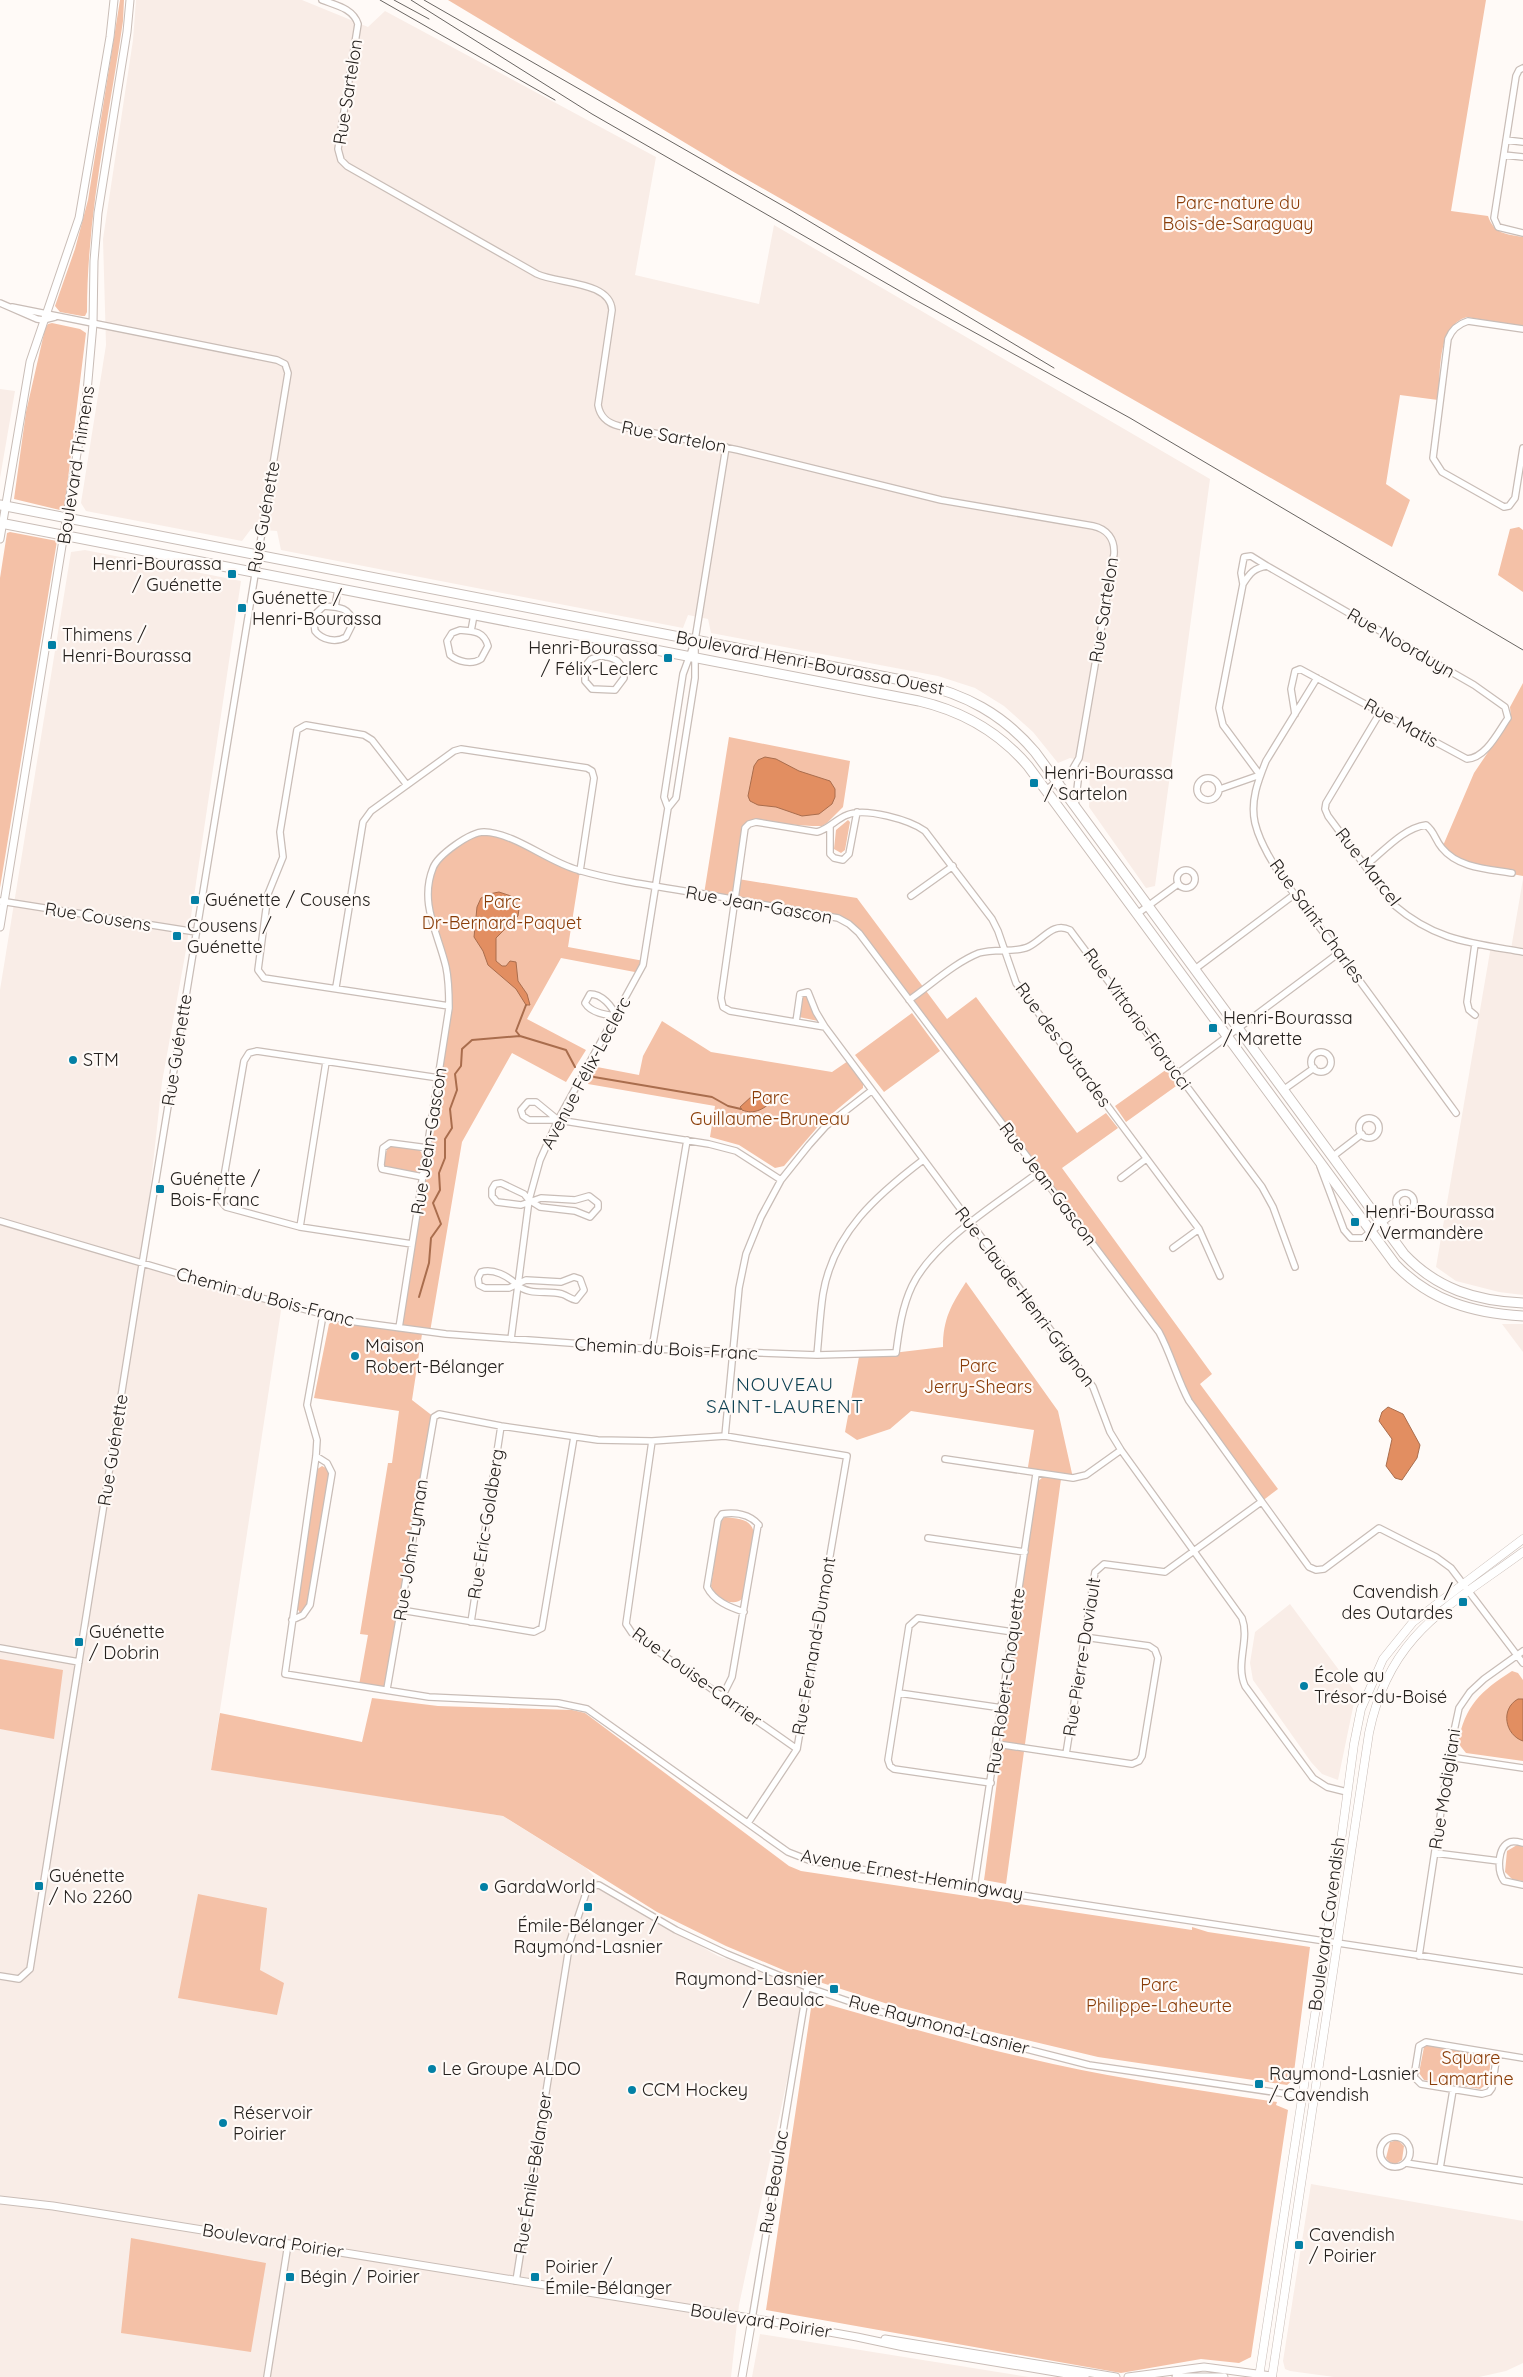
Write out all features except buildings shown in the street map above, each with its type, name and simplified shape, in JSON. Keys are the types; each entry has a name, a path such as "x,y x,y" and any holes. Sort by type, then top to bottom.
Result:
{"main road":[{"name":"Boulevard Henri-Bourassa Ouest","path":"2,505 917,682 958,694 983,706 1011,727 1035,752 1381,1224 1409,1258 1441,1284 1463,1294 1482,1299 1523,1304"},
{"name":"Boulevard Henri-Bourassa Ouest","path":"1,524 919,701 953,711 980,725 1008,744 1028,766 1370,1233 1402,1272 1435,1296 1476,1311 1523,1316"},
{"name":"Boulevard Cavendish","path":"1260,2375 1358,1722 1368,1691 1380,1664 1392,1646 1413,1622 1523,1539"},
{"name":"Boulevard Cavendish","path":"1274,2377 1369,1733 1379,1694 1397,1658 1418,1631 1432,1618 1523,1552"},
{"path":"1282,2234 1294,2236"}],"street":[{"path":"0,539 2,505 24,387 43,320 73,239 80,212 110,38 114,0"},
{"name":"Boulevard Thimens","path":"0,927 2,902 68,518 87,392 93,324 94,261 98,213 127,32 130,0"},
{"name":"Rue Sartelon","path":"322,0 350,12 358,24 338,149 342,162 537,274 553,280 594,288 604,293 610,302 612,310 598,402 600,414 614,425 726,447 941,500 1093,526 1106,532 1114,542 1114,554 1080,753 1075,767 1078,780 1075,806"},
{"path":"1523,68 1519,70 1516,76 1494,223 1502,229 1523,233"},
{"path":"1506,140 1523,142"},
{"path":"1504,154 1523,157"},
{"name":"Rue Guénette","path":"0,303 43,320 55,317"},
{"name":"Rue Guénette","path":"0,1976 20,1979 30,1969 142,1264 287,377 285,364 271,358 55,317 46,312 12,307"},
{"path":"1523,330 1468,320 1450,332 1433,458 1442,472 1504,507 1510,506 1516,498 1523,448"},
{"name":"Avenue Félix-Leclerc","path":"668,808 676,798 696,678 693,658 726,447"},
{"name":"Rue Noorduyn","path":"1260,775 1239,748 1220,717 1219,708 1243,584 1241,573 1244,557 1251,556 1474,684 1505,707 1508,718 1496,736"},
{"path":"1243,584 1251,572 1267,566"},
{"path":"336,607 338,589"},
{"path":"324,606 336,607 346,610 353,623 350,634 337,641 318,635 312,621 319,609 324,606"},
{"path":"471,631 474,615"},
{"path":"456,630 471,631 480,634 486,641 485,656 472,662 453,658 446,646 449,636 456,630"},
{"path":"606,656 609,642"},
{"path":"606,656 616,659 624,672 619,687 609,692 592,689 583,676 584,666 591,659 606,656"},
{"name":"Avenue Félix-Leclerc","path":"511,1340 529,1200 540,1160 558,1120 643,965 668,808 664,797 683,674 693,658"},
{"name":"Rue Matis","path":"1295,714 1292,679 1295,672 1300,669 1467,759 1474,759 1481,754 1496,736"},
{"name":"Rue Saint-Charles","path":"1317,678 1266,761 1260,775 1253,807 1259,837 1295,894 1456,1114"},
{"name":"Rue Marcel","path":"1381,711 1326,803 1325,809 1394,905 1408,917 1444,937 1523,952"},
{"path":"406,785 372,740 364,735 306,725 298,730 280,832 283,857 268,894 258,970 264,978 336,987 449,1006"},
{"path":"336,987 363,822 370,811 454,751 461,749 587,768 592,772 594,778 580,871"},
{"path":"1046,790 1075,767"},
{"path":"1220,789 1260,775"},
{"path":"1207,778 1217,782 1220,789 1218,796 1211,801 1203,800 1197,791 1201,781 1207,778"},
{"path":"825,1027 730,1011 723,1007 721,998 745,828 749,824 756,822 817,832 830,826 842,817 856,812 849,854 843,860 834,858 830,854 830,826"},
{"name":"Rue des Outardes","path":"856,812 915,824 934,841 992,919 1016,983 1199,1229 1220,1276"},
{"path":"1365,866 1408,831 1418,826 1426,825 1432,830 1442,848 1458,860 1471,866 1512,873"},
{"name":"Rue Jean-Gascon","path":"399,1328 449,1006 446,966 429,914 427,901 432,868 438,858 471,835 482,832 534,849 561,865 580,871 838,918 849,924 859,933 1159,1332 1169,1351 1181,1386 1189,1401 1309,1567 1316,1570 1324,1569 1379,1528 1436,1557 1451,1568 1464,1582"},
{"path":"911,896 953,866"},
{"path":"1136,914 1178,884"},
{"path":"1195,969 1295,894"},
{"name":"Rue Cousens","path":"2,902 196,932"},
{"name":"Rue Vittorio-Fiorucci","path":"909,1000 960,964 978,954 1004,949 1021,950 1030,947 1056,927 1063,926 1070,930 1266,1194 1295,1267"},
{"path":"1475,944 1467,1002 1469,1010 1476,1015"},
{"path":"1177,1074 1339,953"},
{"name":"Rue Claude-Henri-Grignon","path":"796,1022 800,994 808,992 816,1012 825,1027 1093,1387 1110,1432 1121,1450 1242,1618 1245,1626 1240,1676 1244,1686 1310,1775 1327,1787 1347,1792"},
{"path":"590,994 596,994 612,1006 616,1016 605,1015 588,1008 585,1004 586,997 590,994"},
{"path":"412,1244 300,1227 226,1207 220,1200 244,1061 250,1053 257,1050 439,1078"},
{"path":"300,1227 326,1062"},
{"path":"1283,1090 1314,1068"},
{"path":"501,1426 598,1440 652,1441 725,1436 739,1288 746,1254 761,1217 781,1180 826,1126 871,1090"},
{"path":"558,1120 536,1102 528,1102 521,1110 523,1116 528,1120 558,1120 687,1140 736,1151 781,1180"},
{"path":"1332,1157 1362,1134"},
{"path":"652,1349 687,1140"},
{"path":"423,1177 382,1169 381,1165 384,1148 390,1143 428,1148"},
{"path":"1121,1178 1146,1159"},
{"path":"818,1355 823,1293 832,1263 847,1233 883,1191 923,1160"},
{"name":"Boulevard Henri-Bourassa Ouest","path":"1318,1162 1348,1236 1361,1239 1370,1233"},
{"path":"970,1224 1038,1172"},
{"path":"529,1200 524,1194 501,1182 495,1184 492,1189 492,1196 497,1202 520,1205 529,1200 541,1198 575,1200 588,1196 598,1203 598,1208 590,1217 575,1211 540,1207 529,1200"},
{"path":"1370,1233 1399,1209"},
{"name":"Chemin du Bois-Franc","path":"0,1221 142,1264 349,1321 511,1340 733,1353 818,1355 896,1352 902,1314 912,1286 925,1265 942,1247 970,1224"},
{"path":"1172,1248 1199,1229"},
{"path":"517,1285 510,1278 488,1270 481,1272 478,1278 479,1285 485,1288 509,1288 517,1285 526,1280 561,1282 574,1277 580,1279 584,1290 576,1300 561,1294 524,1291 517,1285"},
{"path":"292,1620 316,1456 317,1440 307,1405 323,1315"},
{"name":"Rue John-Lyman","path":"387,1689 431,1423 434,1417 439,1414 501,1426"},
{"name":"Rue Eric-Goldberg","path":"471,1622 501,1426"},
{"name":"Rue Fernand-Dumont","path":"725,1436 847,1456 797,1749 748,1823"},
{"path":"401,1610 534,1632 542,1628 574,1437"},
{"name":"Rue Louise-Carrier","path":"652,1441 626,1624 632,1633 797,1749"},
{"path":"944,1459 1036,1474 1080,1478 1121,1450"},
{"path":"292,1620 303,1615 310,1605 332,1473 327,1463 316,1456"},
{"name":"Rue Robert-Choquette","path":"974,1888 1036,1474"},
{"name":"Rue Pierre-Daviault","path":"1066,1754 1095,1572 1104,1564 1165,1572 1261,1502"},
{"path":"722,1697 732,1677 744,1612 759,1525 753,1518 731,1513 722,1514 718,1520 707,1587 710,1594 728,1607 744,1612"},
{"path":"928,1538 1025,1552"},
{"path":"1464,1582 1523,1664"},
{"path":"991,1783 894,1769 890,1766 888,1760 909,1626 918,1618 1013,1632"},
{"name":"Avenue Ernest-Hemingway","path":"292,1620 285,1674 429,1697 558,1703 587,1709 788,1852 811,1861 974,1888 1523,1971"},
{"path":"997,1744 1132,1764 1139,1761 1142,1756 1158,1658 1155,1650 1149,1646 1084,1637"},
{"path":"0,1648 79,1662"},
{"name":"Rue Modigliani","path":"1418,1956 1449,1756 1459,1708 1470,1692 1484,1679 1523,1651"},
{"path":"899,1693 1002,1708"},
{"path":"1449,1756 1523,1768"},
{"path":"1523,1842 1510,1842 1506,1845 1500,1861 1500,1876 1504,1881 1523,1885"},
{"path":"1434,1853 1500,1861"},
{"name":"Rue Raymond-Lasnier","path":"587,1890 592,1886 599,1886 676,1930 710,1946 807,1987 874,2010 1090,2065 1314,2098"},
{"name":"Rue Émile-Bélanger","path":"516,2281 570,1941 587,1890"},
{"name":"Rue Beaulac","path":"742,2377 807,1987"},
{"path":"1497,2054 1492,2088 1489,2092 1482,2094 1453,2090 1416,2081 1414,2078 1419,2046 1421,2043 1426,2042 1523,2058"},
{"path":"1440,2168 1453,2090"},
{"path":"1406,2163 1409,2148 1405,2141 1392,2138 1383,2143 1381,2157 1387,2165 1397,2167 1406,2163 1523,2181"},
{"name":"Boulevard Poirier","path":"0,2199 752,2319 904,2347 1085,2377"},
{"path":"267,2377 288,2244"},
{"name":"Boulevard Poirier","path":"857,2337 904,2341 1116,2377"},
{"path":"1128,2377 1204,2367 1274,2377"},
{"path":"1176,2377 1224,2377"}],"shaded area":[{"path":"136,0 302,0 368,27 385,11 656,157 635,275 759,304 774,225 1210,479 1155,886 1146,888 1089,807 1090,763 1070,758 1058,763 1033,732 1004,706 975,688 938,676 711,633 708,619 688,615 683,628 281,550 277,531 251,529 242,541 86,511 81,503 106,345 103,239 133,40"},
{"path":"0,389 15,391 0,478"},
{"path":"85,550 241,581 186,950 162,1082 142,1263 282,1304 211,1769 503,1816 586,1868 614,1897 718,1956 807,1987 739,2305 731,2377 0,2377 0,990 71,552"},
{"path":"765,757 776,759 799,771 830,781 835,789 835,797 832,804 819,814 802,816 776,807 758,805 750,801 748,796 754,766 758,760"},
{"path":"1523,879 1523,1295 1499,1292 1456,1281 1436,1267 1491,946 1511,949"},
{"path":"499,892 511,896 519,909 518,916 496,938 496,961 502,966 506,966 510,961 516,962 518,981 527,994 530,1005 526,1005 516,989 488,965 483,951 474,937 477,907 481,898"},
{"path":"760,1094 771,1095 774,1099 767,1106 759,1110 751,1112 742,1110 740,1107 752,1096"},
{"path":"1502,1324 1523,1324 1523,1352"},
{"path":"1388,1407 1403,1414 1420,1445 1417,1458 1402,1480 1395,1478 1386,1466 1392,1439 1379,1421 1382,1412"},
{"name":"École au Trésor-du-Boisé","path":"1290,1604 1356,1693 1338,1780 1322,1774 1311,1762 1253,1680 1250,1663 1255,1632"},
{"path":"1518,1699 1523,1699 1523,1741 1512,1733 1507,1722 1509,1709 1512,1703"},
{"path":"1311,2184 1523,2221 1523,2363 1506,2371 1479,2377 1334,2377 1285,2369 1283,2361"},
{"path":"760,2334 1029,2377 752,2377"}],"green space":[{"path":"120,0 124,0 123,21 95,202 88,275 87,312 85,316 82,316 60,312 55,306 75,249 88,200"},
{"name":"Parc-nature du Bois-de-Saraguay","path":"448,0 1486,0 1451,211 1488,216 1497,230 1506,234 1523,237 1523,327 1467,317 1457,322 1445,340 1442,352 1438,400 1400,395 1386,484 1410,500 1392,547 732,171"},
{"path":"52,323 80,329 86,333 64,511 14,499 26,412 45,329 48,324"},
{"path":"1519,527 1523,530 1523,592 1498,575 1510,529"},
{"path":"7,533 57,541 0,888 0,578"},
{"path":"1523,683 1523,876 1473,867 1442,848 1474,773 1511,718 1510,707"},
{"path":"729,737 850,761 843,807 827,823 822,826 812,826 756,822 745,828 738,879 857,898 947,1019 976,997 1077,1133 1106,1113 1118,1128 1062,1168 1212,1374 1200,1384 1278,1489 1261,1502 1189,1401 1159,1332 859,933 838,918 704,894"},
{"path":"848,820 850,822 845,850 841,853 834,849 836,830"},
{"name":"Parc Dr-Bernard-Paquet","path":"495,834 580,871 568,947 644,961 640,973 561,958 527,1019 586,1050 566,1082 512,1053 462,1142 430,1332 399,1328 447,1021 449,986 429,914 432,868 438,858 471,835"},
{"path":"803,995 807,995 818,1021 799,1017"},
{"name":"Parc Guillaume-Bruneau","path":"912,1013 940,1051 884,1092 855,1055"},
{"name":"Parc Guillaume-Bruneau","path":"662,1021 711,1052 832,1072 848,1061 863,1082 863,1088 822,1122 784,1166 775,1168 739,1145 710,1137 715,1106 588,1084 597,1067 639,1075 643,1056"},
{"path":"1167,1069 1179,1084 1126,1122 1115,1106"},
{"path":"388,1146 419,1150 423,1154 420,1171 416,1174 387,1168 383,1164"},
{"name":"Parc Jerry-Shears","path":"966,1282 1058,1411 1073,1478 1027,1473 1034,1430 911,1411 890,1429 857,1440 845,1432 859,1357 943,1347 946,1320"},
{"path":"333,1321 422,1334 412,1400 434,1417 387,1689 359,1685 368,1635 360,1634 388,1463 392,1463 399,1411 314,1398 329,1324"},
{"path":"322,1466 328,1469 329,1474 309,1605 300,1613 297,1608 316,1470"},
{"path":"1043,1477 1061,1479 1006,1884 984,1880 1036,1483"},
{"path":"725,1517 747,1522 754,1533 743,1598 734,1602 720,1598 711,1586 720,1523"},
{"path":"0,1659 63,1670 54,1739 0,1729"},
{"path":"1512,1671 1518,1673 1523,1680 1523,1761 1466,1753 1458,1743 1470,1709 1491,1685"},
{"name":"Parc Philippe-Laheurte","path":"372,1698 438,1706 572,1710 585,1713 789,1866 801,1871 1192,1930 1192,1927 1208,1932 1310,1947 1293,2080 1287,2085 1098,2057 894,2006 788,1972 726,1946 657,1912 503,1816 211,1770 220,1713 362,1742"},
{"path":"1517,1845 1523,1846 1523,1881 1513,1880 1505,1872 1507,1851"},
{"path":"198,1894 267,1908 260,1970 284,1983 277,2015 178,1998"},
{"path":"819,2002 935,2035 1023,2057 1137,2080 1277,2102 1276,2105 1288,2110 1251,2357 1239,2363 1201,2359 1121,2373 766,2310 811,2008"},
{"name":"Square Lamartine","path":"1429,2044 1485,2053 1491,2059 1488,2083 1480,2089 1424,2080 1419,2073 1424,2047"},
{"path":"1398,2140 1404,2146 1402,2160 1394,2165 1386,2158 1390,2142"},
{"path":"131,2238 266,2263 251,2352 121,2333"}],"waterway":[{"path":"526,1005 516,1031 520,1036 566,1050 575,1067"},
{"path":"419,1297 429,1263 431,1238 441,1224 433,1203 440,1190 439,1173 445,1158 445,1139 452,1128 450,1109 457,1090 455,1074 461,1066 462,1049 472,1040 520,1036"},
{"path":"594,1077 712,1097 728,1106 741,1109"}],"tram line":[{"path":"380,0 555,100"},
{"path":"394,0 429,19"},
{"path":"411,0 592,114 912,298 1130,418 1523,650"},
{"path":"424,0 792,211 1054,368"}],"place":[{"name":"Henri-Bourassa / Guénette","path":"232,574"},
{"name":"Guénette / Henri-Bourassa","path":"242,608"},
{"name":"Thimens / Henri-Bourassa","path":"52,645"},
{"name":"Henri-Bourassa / Félix-Leclerc","path":"668,658"},
{"name":"Henri-Bourassa / Sartelon","path":"1034,783"},
{"name":"Guénette / Cousens","path":"195,900"},
{"name":"Cousens / Guénette","path":"177,936"},
{"name":"Henri-Bourassa / Marette","path":"1213,1028"},
{"name":"STM","path":"73,1060"},
{"name":"Guénette / Bois-Franc","path":"160,1189"},
{"name":"Henri-Bourassa / Vermandère","path":"1355,1222"},
{"name":"Maison Robert-Bélanger","path":"355,1356"},
{"name":"Cavendish / des Outardes","path":"1463,1602"},
{"name":"Guénette / Dobrin","path":"79,1642"},
{"name":"École au Trésor-du-Boisé","path":"1304,1686"},
{"name":"Guénette / No 2260","path":"39,1886"},
{"name":"GardaWorld","path":"484,1887"},
{"name":"Émile-Bélanger / Raymond-Lasnier","path":"588,1907"},
{"name":"Raymond-Lasnier / Beaulac","path":"834,1989"},
{"name":"Le Groupe ALDO","path":"432,2069"},
{"name":"Raymond-Lasnier / Cavendish","path":"1259,2084"},
{"name":"CCM Hockey","path":"632,2090"},
{"name":"Réservoir Poirier","path":"223,2123"},
{"name":"Cavendish / Poirier","path":"1299,2245"},
{"name":"Bégin / Poirier","path":"290,2277"},
{"name":"Poirier / Émile-Bélanger","path":"535,2277"}],"district":[{"name":"NOUVEAU SAINT-LAURENT","path":"785,1395"}]}
